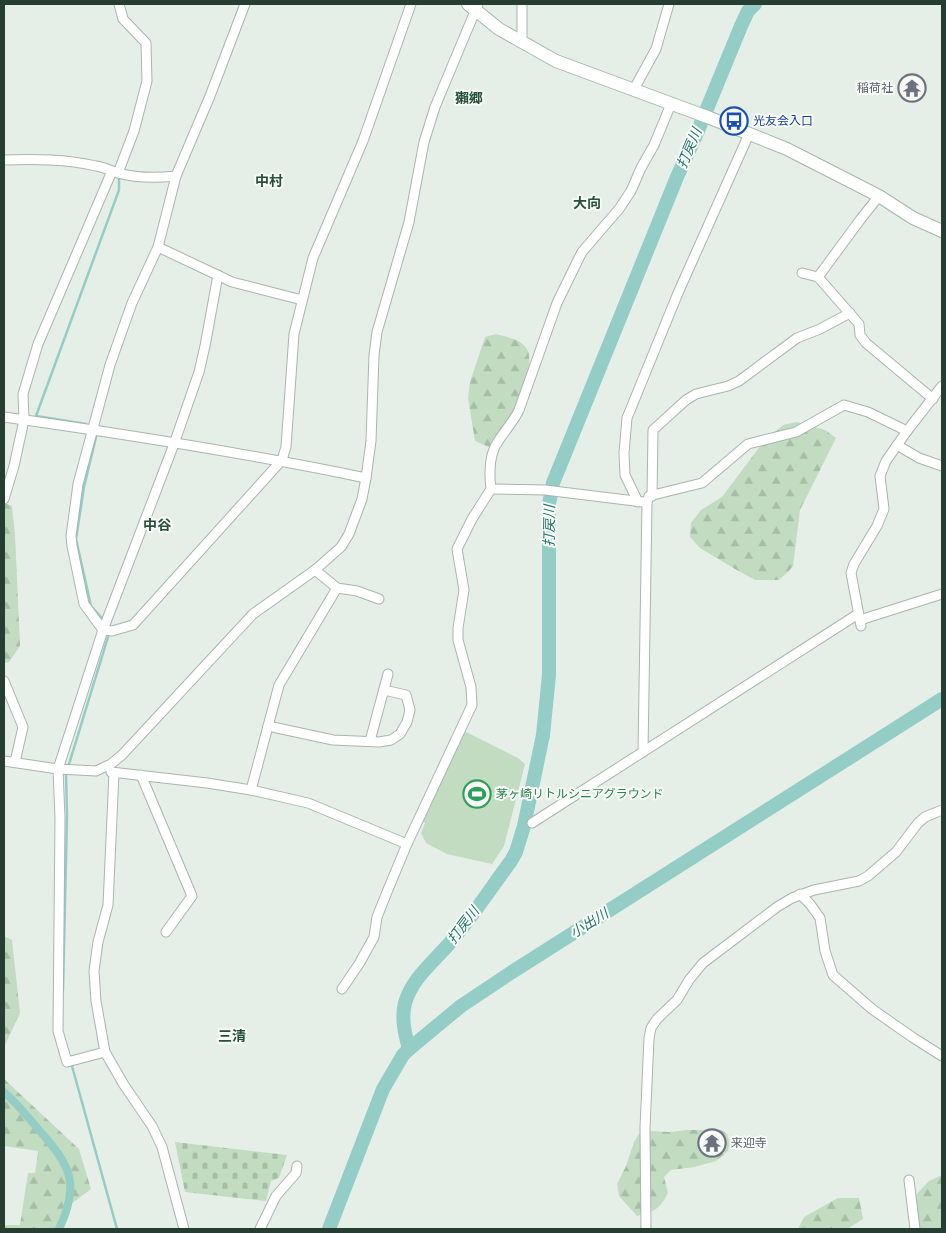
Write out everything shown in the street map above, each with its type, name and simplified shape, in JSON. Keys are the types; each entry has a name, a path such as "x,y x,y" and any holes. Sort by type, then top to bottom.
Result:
{"street":[{"path":"4,499 14,466 24,420 23,394 38,344 134,131 147,81 146,43 123,19 119,4"},
{"path":"245,4 210,96 176,176 158,246 132,303 110,365 78,484 71,536 84,604 103,630 112,631 133,625 282,460 286,447 294,334 313,258 363,141 411,4"},
{"path":"522,4 522,43"},
{"path":"634,89 656,49 669,4"},
{"path":"96,771 111,764 122,755 253,614 315,570 341,547 349,534 362,499 366,478 377,332 409,222 427,133 435,107 474,6 499,29 556,61 749,134 826,168 879,196 913,218 942,230"},
{"path":"342,989 374,938 378,917 407,844 472,704 471,688 458,640 464,590 457,549 472,519 491,490 489,476 494,451 498,441 514,421 519,410 557,303 582,252 619,209 631,191 654,145 671,104"},
{"path":"646,500 625,475 624,454 627,418 678,293 749,134"},
{"path":"4,160 70,161 98,166 115,172 161,178 176,176"},
{"path":"818,277 879,196"},
{"path":"158,246 232,282 302,300"},
{"path":"802,273 818,277 859,324 860,335 866,343 933,399"},
{"path":"105,1052 67,1062 58,1031 60,818 64,769 103,630 174,444 199,372 206,346 218,274"},
{"path":"643,752 646,500 654,430 686,400 696,394 728,386 739,381 797,338 820,329 850,313"},
{"path":"860,620 851,573 854,564 877,526 884,509 880,476 886,461 897,445 942,386"},
{"path":"491,490 545,490 646,500 702,482 748,444 796,432 844,405 868,412 907,431"},
{"path":"4,417 92,429 174,444 282,460 366,478"},
{"path":"897,445 919,458 942,466"},
{"path":"315,570 337,588 357,591 379,598"},
{"path":"251,790 279,685 337,588"},
{"path":"532,823 643,752 860,620 942,594"},
{"path":"370,741 388,674"},
{"path":"4,681 22,727 15,762"},
{"path":"268,726 333,740 391,740 400,734 408,722 410,710 406,695 384,690"},
{"path":"4,761 64,769 142,774 251,790 308,803 407,844"},
{"path":"114,773 108,905 98,942 94,971 96,1001 105,1052 124,1085 152,1126 162,1147 184,1229"},
{"path":"142,774 192,896 166,932"},
{"path":"646,1229 645,1128 649,1038 651,1028 657,1019 677,1000 688,980 703,963 777,907 800,894 859,881 868,876 896,852 918,823 925,817 942,810"},
{"path":"800,894 820,918 825,950 833,975 872,1009 912,1038 942,1056"},
{"path":"260,1229 276,1196 296,1173 297,1166"},
{"path":"909,1180 916,1229"}],"green space":[{"path":"496,334 521,343 527,349 529,357 525,382 514,411 498,444 489,447 475,441 468,398 470,382 485,337"},
{"path":"797,422 825,430 836,438 800,510 793,566 779,580 755,580 700,548 690,537 691,523 701,510 722,497 761,445 783,425"},
{"path":"4,503 12,506 20,646 9,662 4,663"},
{"name":"茅ヶ崎リトルシニアグラウンド","path":"464,731 518,758 525,764 504,846 492,864 447,854 426,843 421,833 425,823 423,822"},
{"path":"4,936 12,940 20,1013 4,1047"},
{"path":"4,1079 79,1149 91,1189 67,1207 56,1229 4,1229 4,1225 20,1225 28,1173 35,1173 38,1151 4,1146"},
{"path":"721,1130 727,1134 730,1143 728,1151 716,1161 694,1167 671,1170 664,1177 668,1193 662,1203 652,1211 637,1216 619,1196 617,1184 626,1166 634,1142 639,1134 647,1131 670,1132"},
{"path":"175,1142 287,1155 279,1178 271,1181 266,1201 185,1192"},
{"path":"942,1175 942,1229 920,1229 915,1196 929,1181"},
{"path":"838,1198 859,1198 863,1219 847,1229 798,1229 804,1217"}],"waterway":[{"name":"打戻川","path":"409,1049 403,1021 405,1003 412,986 465,925 511,861 516,852 524,826 543,735 549,675 549,504 553,483 677,177 741,26 748,11 755,4"},
{"path":"86,424 36,416 119,190 119,179"},
{"path":"96,437 84,487 76,539 91,606 101,617"},
{"path":"63,990 67,815 66,774 108,637"},
{"name":"小出川","path":"329,1229 383,1089 403,1055 409,1049 461,1006 512,972 942,699"},
{"path":"67,1048 117,1229"},
{"path":"4,1092 18,1105 65,1164 69,1175 70,1199 59,1229"}],"place":[{"name":"稲荷社","path":"912,88"},
{"name":"光友会入口","path":"734,121"},
{"name":"茅ヶ崎リトルシニアグラウンド","path":"477,794"},
{"name":"来迎寺","path":"712,1143"}],"district":[{"name":"獺郷","path":"469,98"},
{"name":"中村","path":"269,181"},
{"name":"大向","path":"587,203"},
{"name":"中谷","path":"157,525"},
{"name":"三清","path":"232,1036"}]}
